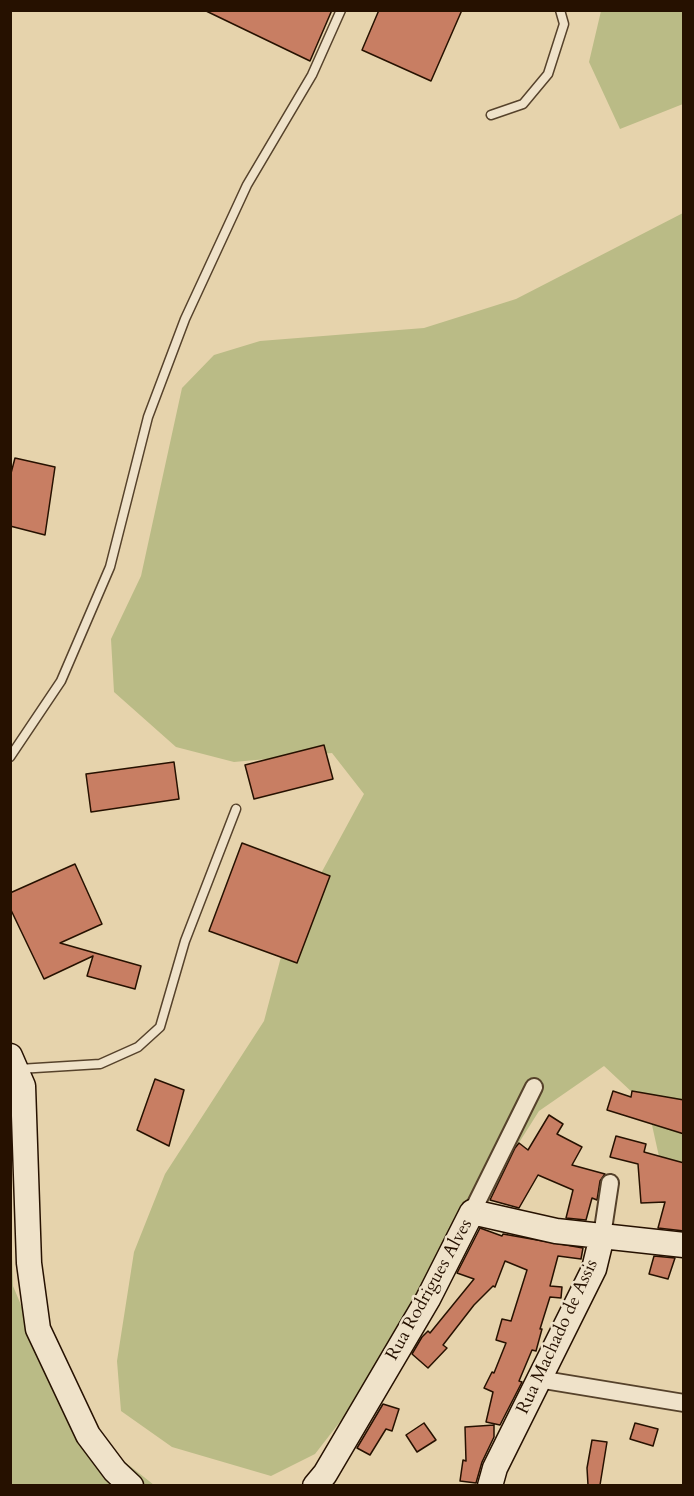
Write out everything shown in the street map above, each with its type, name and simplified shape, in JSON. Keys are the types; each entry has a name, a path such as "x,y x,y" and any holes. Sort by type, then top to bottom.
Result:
{"street":[{"path":"13,1063 23,1086 29,1263 38,1329 88,1435 115,1471 131,1485"},
{"name":"Rua Rodrigues Alves","path":"315,1485 325,1474 428,1299 534,1087"},
{"name":"Rua Machado de Assis","path":"490,1485 495,1468 594,1269 602,1236 610,1183"},
{"path":"472,1212 556,1231 684,1245"},
{"path":"538,1379 684,1403"}],"lane":[{"path":"10,757 61,681 110,567 148,417 185,319 247,185 312,75 341,10"},
{"path":"491,115 523,104 548,74 564,24 560,10"},
{"path":"13,1063 100,1064 138,1047 160,1027 185,941 236,809"}],"green space":[{"path":"601,11 683,11 683,104 620,129 589,62"},
{"path":"683,213 683,1221 672,1215 648,1107 604,1066 539,1111 353,1405 315,1454 271,1476 172,1447 121,1411 117,1361 134,1252 165,1174 264,1021 286,938 364,794 332,753 234,762 176,747 114,692 111,639 141,576 182,388 214,355 260,341 424,328 516,299"},
{"path":"10,1190 13,1286 68,1417 154,1485 11,1485"}],"building":[{"path":"204,10 332,10 310,61"},
{"path":"379,10 462,10 431,81 362,50"},
{"path":"15,458 55,467 45,535 10,526 10,477"},
{"path":"324,745 333,779 254,799 245,765"},
{"path":"174,762 179,799 91,812 86,774"},
{"path":"242,843 330,876 297,963 209,931"},
{"path":"75,864 102,924 60,943 141,966 135,989 87,976 93,956 44,979 10,908 10,893"},
{"path":"155,1079 184,1090 169,1146 137,1130"},
{"path":"613,1091 631,1097 632,1091 684,1100 684,1134 607,1110"},
{"path":"549,1115 563,1124 557,1134 582,1147 572,1165 605,1174 600,1181 597,1200 592,1198 586,1220 566,1218 573,1190 538,1175 519,1208 490,1200 515,1148 519,1143 528,1150"},
{"path":"616,1136 646,1144 644,1152 684,1163 684,1231 658,1228 665,1202 641,1203 638,1164 610,1157"},
{"path":"480,1228 502,1236 503,1234 583,1248 581,1259 558,1256 550,1286 562,1287 561,1298 550,1297 536,1351 532,1350 519,1381 522,1382 500,1425 486,1422 493,1392 484,1388 492,1372 494,1373 506,1343 496,1340 502,1319 511,1321 527,1270 505,1261 495,1287 493,1286 474,1305 443,1345 447,1348 428,1368 412,1354 422,1337 428,1331 430,1333 474,1279 457,1273"},
{"path":"654,1256 675,1258 668,1279 649,1274"},
{"path":"383,1404 399,1409 392,1431 386,1429 370,1455 357,1448"},
{"path":"424,1423 436,1440 417,1452 406,1435"},
{"path":"635,1423 658,1429 653,1446 630,1439"},
{"path":"494,1425 494,1437 482,1462 476,1483 460,1481 463,1460 466,1461 465,1427"},
{"path":"592,1440 607,1442 600,1485 588,1485 587,1468"}]}
